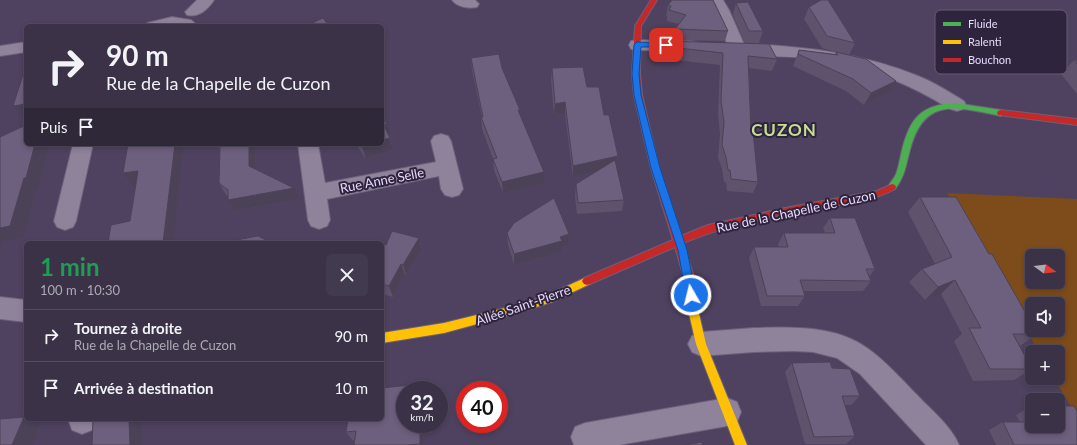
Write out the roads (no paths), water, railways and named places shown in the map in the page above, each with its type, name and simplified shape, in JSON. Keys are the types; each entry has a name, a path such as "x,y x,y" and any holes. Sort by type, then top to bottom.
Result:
{"street":[{"path":"162,24 171,22 186,23 206,0"},
{"path":"654,0 638,26 636,74 638,95 655,168 679,240 688,276 692,305 701,344 741,445"},
{"path":"715,0 721,10 737,48"},
{"name":"Rue de la Chapelle de Cuzon","path":"637,45 737,48 822,55 896,74 912,80 957,105"},
{"path":"0,51 24,47"},
{"name":"Rue de la Chapelle de Cuzon","path":"679,240 708,229 790,210 879,194 890,189 901,175 908,141 916,122 928,111 947,105 957,105 1035,118 1077,122"},
{"path":"441,141 452,189"},
{"path":"65,221 83,146"},
{"path":"308,146 319,220"},
{"name":"Rue Anne Selle","path":"316,193 447,167"},
{"name":"Allée Saint-Pierre","path":"384,338 444,328 496,316 548,300 679,240"},
{"path":"0,308 24,311"},
{"path":"701,344 769,340 812,340 844,348 868,365 945,445"},
{"path":"585,437 727,412"}],"district":[{"name":"CUZON","path":"784,129"}]}
